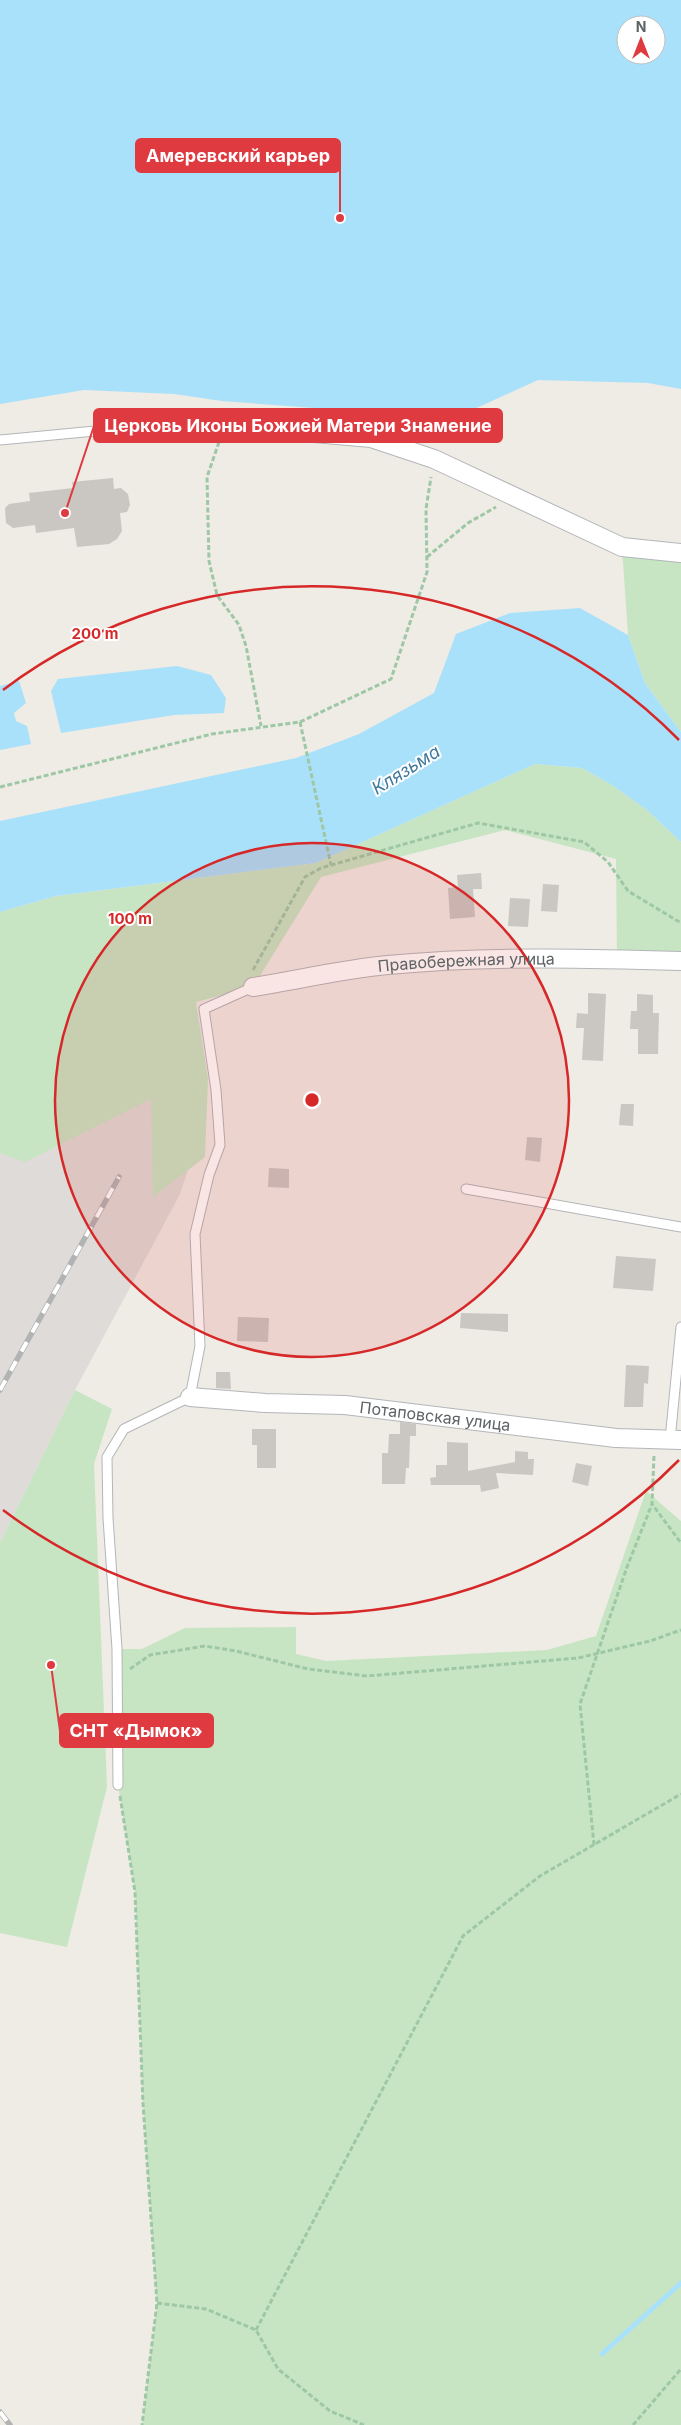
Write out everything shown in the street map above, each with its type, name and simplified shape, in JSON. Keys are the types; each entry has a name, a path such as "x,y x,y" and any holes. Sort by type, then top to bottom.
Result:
{"street":[{"path":"190,422 371,438 434,459 622,548 681,553"},
{"name":"Правобережная улица","path":"247,990 386,965 451,960 618,959 681,961"},
{"name":"Потаповская улица","path":"190,1397 265,1403 345,1404 616,1438 668,1440"}],"lane":[{"path":"0,440 190,422"},
{"path":"118,1785 118,1649 108,1518 106,1457 124,1429 190,1397 200,1346 195,1234 209,1175 220,1145 216,1090 204,1009 247,990"},
{"path":"466,1189 681,1227"},
{"path":"668,1440 681,1327"}],"path":[{"path":"224,425 207,477 209,561 218,595 239,625 246,646 261,726"},
{"path":"0,787 212,734 300,722 391,679 427,572 426,509 434,459"},
{"path":"426,557 468,523 514,497"},
{"path":"300,722 331,865"},
{"path":"247,990 305,877 331,865 478,823 584,842 608,862 628,892 681,923"},
{"path":"594,1845 580,1704 627,1567 652,1504 668,1440"},
{"path":"652,1504 681,1543"},
{"path":"128,1673 132,1666 150,1655 205,1646 236,1651 308,1669 367,1676 578,1658 650,1641 681,1630"},
{"path":"118,1785 135,1892 143,2104 157,2302 142,2425"},
{"path":"256,2330 462,1936 540,1876 681,1794"},
{"path":"157,2302 206,2309 256,2330 278,2369 330,2411 364,2425"},
{"path":"633,2425 681,2369"}],"shaded area":[{"path":"0,912 204,1124 179,1196 75,1390 0,1543"}],"green space":[{"path":"622,547 681,553 681,732 645,683 628,635"},
{"path":"535,764 582,768 612,785 647,810 681,842 681,961 617,959 616,859 505,830 321,877 253,987 196,1002 208,1079 205,1157 153,1197 151,1099 25,1162 0,1153 0,912 56,896 316,863"},
{"path":"75,1390 112,1409 94,1464 107,1787 67,1947 0,1933 0,1543"},
{"path":"646,1491 681,1521 681,2425 142,2425 157,2303 143,2104 135,1892 118,1785 117,1649 142,1649 185,1628 296,1627 296,1654 326,1661 547,1650 596,1636"}],"water":[{"path":"0,0 681,0 681,389 648,383 538,380 448,421 393,414 222,401 174,394 84,390 0,404"},
{"name":"Клязьма","path":"580,608 628,635 645,683 681,732 681,842 647,810 612,785 582,768 535,764 316,863 56,896 0,912 0,821 296,758 359,734 434,693 456,634 510,613"},
{"path":"177,666 211,675 226,698 224,713 174,715 61,733 51,691 58,679"},
{"path":"19,681 26,703 14,713 16,721 27,726 31,744 0,750 0,686"}],"building":[{"path":"113,478 114,489 121,488 128,494 130,505 127,512 120,513 122,531 117,539 109,544 77,547 74,528 36,533 35,525 13,528 6,523 5,508 9,504 30,501 29,493 73,488 72,482"},
{"path":"481,873 482,889 473,889 475,917 450,919 448,888 458,887 457,875"},
{"path":"543,884 559,885 557,912 541,911"},
{"path":"510,898 530,899 528,927 508,926"},
{"path":"588,993 606,994 603,1061 582,1060 584,1028 576,1028 577,1013 588,1014"},
{"path":"637,994 653,995 653,1013 659,1013 658,1054 638,1054 638,1029 630,1029 631,1011 637,1011"},
{"path":"621,1104 634,1104 633,1126 619,1125"},
{"path":"527,1137 542,1138 540,1162 525,1160"},
{"path":"269,1168 289,1169 289,1188 268,1187"},
{"path":"616,1256 656,1259 653,1291 613,1288"},
{"path":"461,1313 508,1314 508,1332 460,1328"},
{"path":"238,1317 269,1318 268,1342 237,1341"},
{"path":"626,1365 649,1366 648,1384 644,1383 643,1407 624,1407"},
{"path":"216,1372 230,1372 231,1389 216,1388"},
{"path":"400,1422 416,1424 416,1436 410,1436 409,1468 406,1468 405,1484 382,1484 382,1453 388,1453 389,1434 400,1434"},
{"path":"252,1429 276,1429 276,1468 257,1468 257,1445 252,1445"},
{"path":"447,1442 468,1443 468,1471 515,1462 515,1451 528,1452 528,1459 534,1459 533,1475 496,1473 499,1488 481,1492 480,1485 431,1485 430,1478 436,1477 436,1465 447,1465"},
{"path":"576,1463 592,1466 588,1486 572,1482"}],"waterway":[{"path":"602,2354 681,2283"}],"railway":[{"path":"0,1390 119,1177"},
{"path":"0,2412 10,2425"}],"place":[{"name":"Амеревский карьер","path":"340,218"},
{"name":"Церковь Иконы Божией Матери Знамение","path":"65,513"},
{"name":"СНТ «Дымок»","path":"51,1665"}]}
